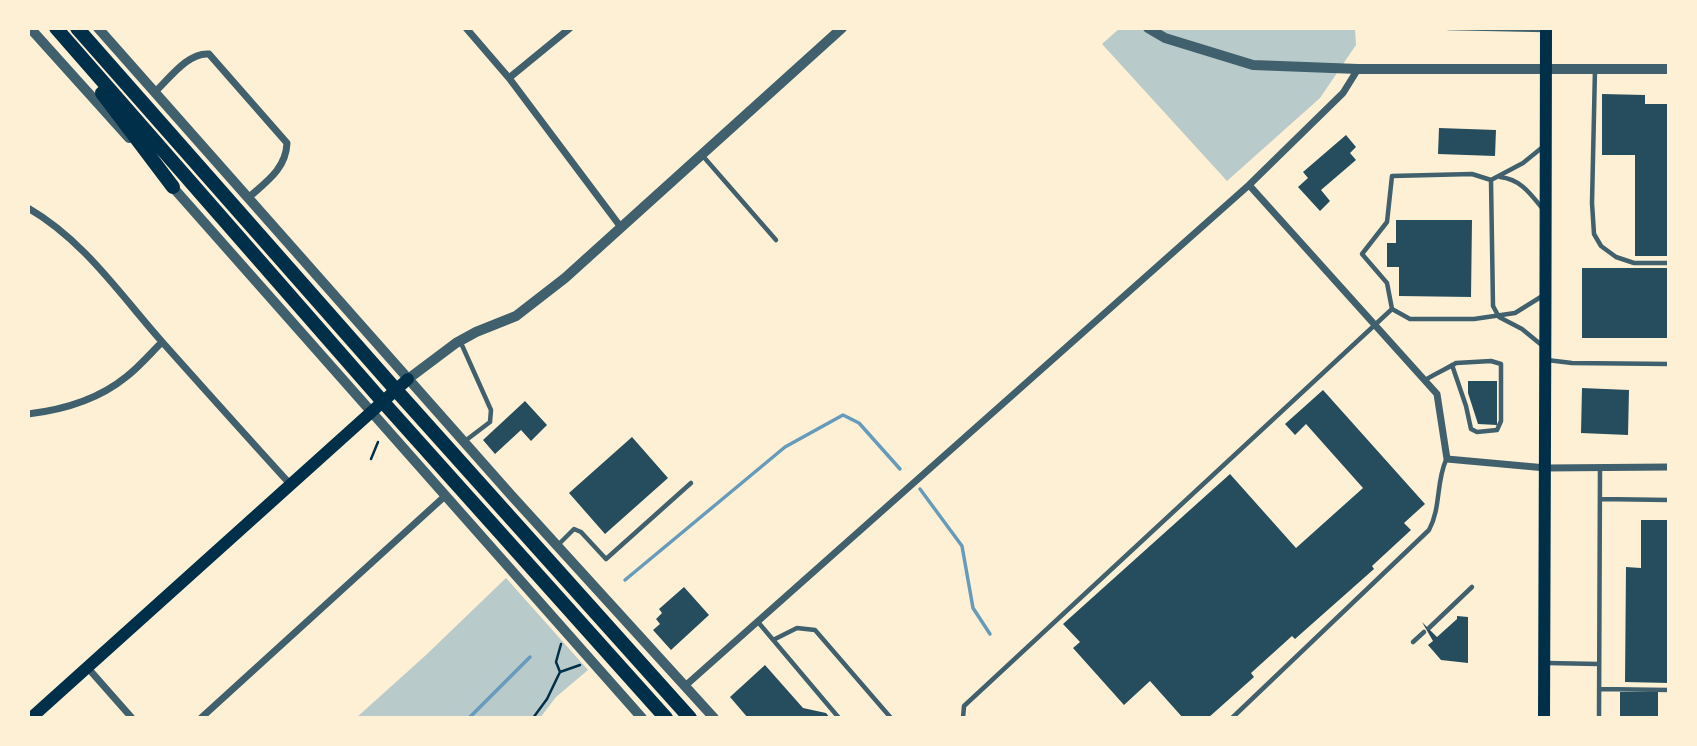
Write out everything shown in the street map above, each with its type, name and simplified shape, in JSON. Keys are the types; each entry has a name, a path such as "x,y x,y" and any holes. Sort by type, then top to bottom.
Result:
{"highway":[{"path":"55,28 173,187"},
{"path":"55,28 377,407 666,718"},
{"path":"77,28 690,718"}],"main road":[{"path":"1544,718 1546,29"},
{"path":"30,718 408,379"}],"street":[{"path":"30,28 377,407 445,496 642,718"},
{"path":"98,28 464,442 715,718"},
{"path":"466,28 509,78 621,226"},
{"path":"509,78 570,28"},
{"path":"408,379 461,341 516,316 565,278 842,28"},
{"path":"1148,28 1165,38 1252,65 1358,69 1669,69"},
{"path":"155,92 184,65 201,54 209,54 287,144 287,158 248,198"},
{"path":"685,686 1249,184 1343,93 1358,69"},
{"path":"1249,184 1437,394 1447,459 1546,467 1669,467"},
{"path":"28,208 46,219 97,264 162,342 290,484"},
{"path":"28,414 54,411 91,397 125,378 162,342"},
{"path":"201,718 445,496"},
{"path":"87,667 132,718"}],"lane":[{"path":"1448,28 1546,29"},
{"path":"1594,68 1594,234 1601,246 1616,257 1634,263 1669,263"},
{"path":"1499,176 1523,163 1546,144"},
{"path":"701,154 776,240"},
{"path":"1392,309 1387,283 1362,254 1387,222 1392,176 1472,174 1491,180"},
{"path":"1544,210 1528,190 1511,178 1494,176 1491,180 1493,306 1499,317 1522,329 1546,355 1570,363 1669,364"},
{"path":"1392,309 1410,319 1499,317 1515,313 1545,294"},
{"path":"963,718 964,706 1392,309"},
{"path":"461,341 491,410 490,422 464,442"},
{"path":"1425,380 1452,365 1491,361 1501,364 1501,412 1497,430 1477,432 1471,429 1452,365"},
{"path":"1232,718 1429,530 1436,517 1441,471 1447,459"},
{"path":"1599,718 1600,467"},
{"path":"557,545 574,530 581,532 606,559 691,483"},
{"path":"1600,499 1669,500"},
{"path":"1413,642 1472,587"},
{"path":"757,622 839,718"},
{"path":"773,640 797,628 815,630 891,718"},
{"path":"1545,663 1599,664"},
{"path":"1599,689 1669,690"}],"path":[{"path":"371,459 378,442"},
{"path":"560,672 556,662 561,644"},
{"path":"533,718 547,699 560,672 580,665"}],"shaded area":[{"path":"1120,28 1355,28 1356,45 1320,98 1227,181 1102,44"},
{"path":"506,578 588,670 556,697 540,718 356,718 426,655"}],"building":[{"path":"1602,94 1645,95 1645,104 1669,104 1669,256 1635,256 1635,155 1602,155"},
{"path":"1439,128 1496,130 1495,156 1438,154"},
{"path":"1346,135 1356,147 1350,153 1356,160 1321,190 1330,201 1320,211 1298,187 1308,178 1303,172"},
{"path":"1396,220 1472,220 1471,297 1399,296 1399,267 1387,267 1387,243 1396,243"},
{"path":"1582,268 1669,268 1669,338 1582,338"},
{"path":"1468,381 1497,381 1497,425 1478,424 1468,393"},
{"path":"1582,388 1629,390 1628,435 1581,433"},
{"path":"1323,390 1425,504 1404,523 1411,530 1372,566 1374,569 1295,639 1292,636 1251,673 1254,677 1208,718 1183,718 1150,681 1124,705 1073,648 1080,642 1063,624 1230,474 1296,548 1363,488 1306,424 1295,435 1285,424"},
{"path":"525,401 547,425 531,441 521,430 495,454 483,440"},
{"path":"632,437 668,478 605,534 569,493"},
{"path":"1641,520 1669,520 1669,683 1625,682 1626,567 1641,568"},
{"path":"684,587 709,615 671,650 653,630 660,624 656,619 662,613 659,609"},
{"path":"1457,616 1468,617 1468,663 1441,660 1428,645 1433,641 1422,622 1437,637"},
{"path":"765,665 803,708 826,713 830,718 748,718 730,697"},
{"path":"1620,692 1658,692 1658,718 1620,718"}],"waterway":[{"path":"625,580 785,447 843,415 859,423 900,469"},
{"path":"920,489 962,546 973,608 990,634"},
{"path":"469,718 530,657"}]}
